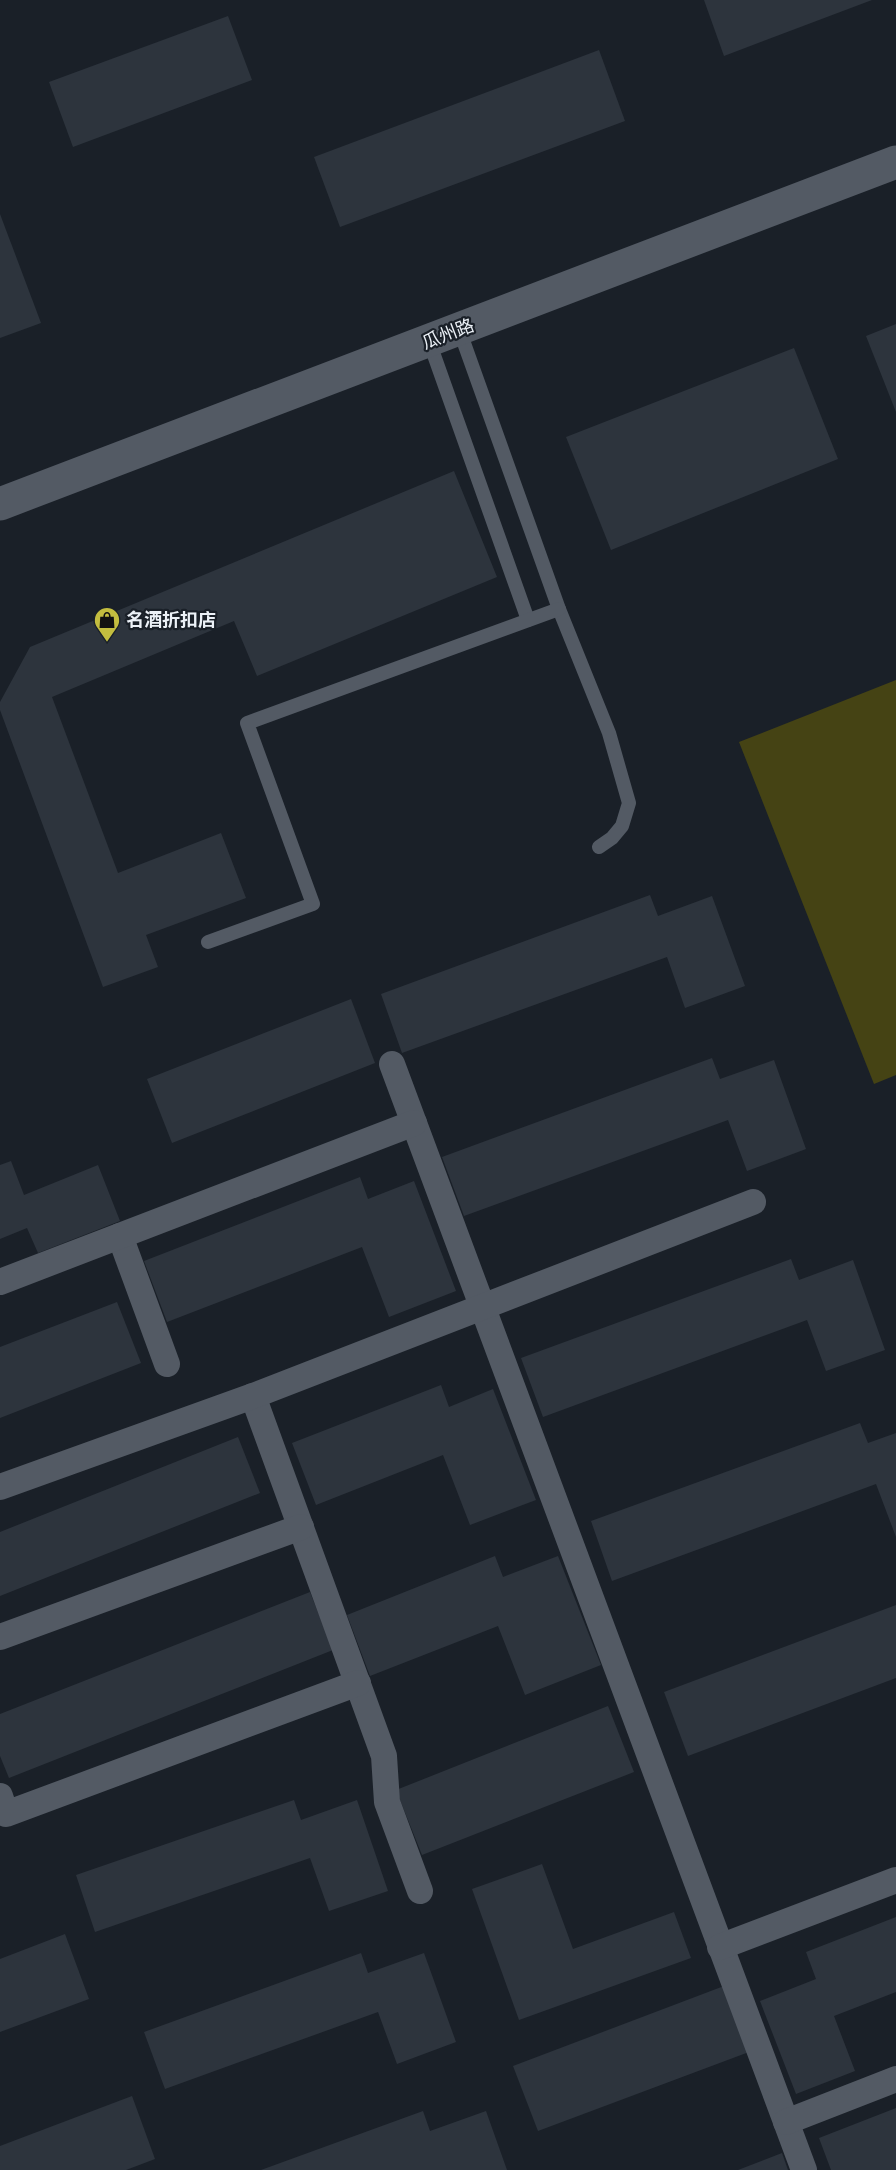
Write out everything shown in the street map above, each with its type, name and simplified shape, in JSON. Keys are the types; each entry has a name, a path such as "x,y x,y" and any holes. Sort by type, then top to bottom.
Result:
{"street":[{"name":"瓜州路","path":"0,504 896,162"},
{"path":"392,1064 804,2170"},
{"path":"0,1282 414,1123"},
{"path":"0,1487 253,1396 753,1202"},
{"path":"120,1236 167,1364"},
{"path":"253,1396 384,1756 387,1802 420,1891"},
{"path":"0,1637 301,1527"},
{"path":"0,1796 6,1814 358,1683"},
{"path":"720,1947 896,1880"},
{"path":"786,2122 896,2079"}],"lane":[{"path":"459,329 559,609 609,733 629,803 622,826 612,838 599,847"},
{"path":"429,341 528,620"},
{"path":"208,942 313,904 247,723 559,609"}],"shaded area":[{"path":"896,680 896,1075 874,1084 739,742"}],"building":[{"path":"704,0 872,0 724,56"},
{"path":"228,16 252,80 73,147 49,82"},
{"path":"599,50 625,121 340,227 314,157"},
{"path":"0,214 41,323 0,338"},
{"path":"896,324 896,412 866,336"},
{"path":"794,348 838,459 611,550 566,437"},
{"path":"454,471 497,577 257,676 234,621 52,697 118,873 221,833 246,898 146,935 158,967 103,987 0,710 0,702 30,647"},
{"path":"650,895 658,916 712,896 745,986 685,1008 667,957 402,1053 381,994"},
{"path":"351,999 375,1063 172,1143 147,1079"},
{"path":"712,1058 720,1079 774,1060 806,1149 747,1171 728,1120 464,1216 442,1157"},
{"path":"11,1161 24,1195 98,1165 120,1221 38,1253 27,1228 0,1239 0,1165"},
{"path":"360,1177 368,1199 414,1181 456,1291 389,1317 362,1247 167,1322 144,1261"},
{"path":"791,1259 799,1280 853,1260 885,1350 826,1371 807,1320 543,1417 521,1358"},
{"path":"117,1302 141,1363 0,1418 0,1347"},
{"path":"441,1385 449,1407 493,1389 536,1500 470,1525 443,1455 316,1505 292,1443"},
{"path":"860,1423 868,1443 896,1433 896,1537 876,1484 612,1581 591,1521"},
{"path":"238,1437 260,1493 0,1596 0,1532"},
{"path":"495,1556 503,1577 558,1556 601,1665 525,1695 498,1626 370,1676 347,1615"},
{"path":"310,1592 333,1650 9,1778 0,1756 0,1714"},
{"path":"896,1605 896,1678 688,1756 664,1692"},
{"path":"608,1706 634,1772 422,1855 396,1790"},
{"path":"294,1800 301,1820 357,1800 388,1891 329,1911 310,1858 95,1932 76,1875"},
{"path":"542,1864 573,1949 674,1912 691,1958 519,2020 472,1889"},
{"path":"896,1917 896,1992 834,2016 855,2071 796,2094 760,2001 816,1979 806,1952"},
{"path":"65,1934 89,1999 0,2032 0,1959"},
{"path":"361,1953 368,1973 424,1953 456,2042 397,2064 378,2012 165,2089 144,2032"},
{"path":"724,1986 749,2052 538,2131 513,2066"},
{"path":"132,2096 155,2159 126,2170 0,2170 0,2146"},
{"path":"896,2108 896,2170 831,2170 819,2138"},
{"path":"423,2111 430,2131 486,2111 507,2170 261,2170"},
{"path":"782,2153 788,2170 738,2170"}],"place":[{"name":"名酒折扣店","path":"107,643"}]}
